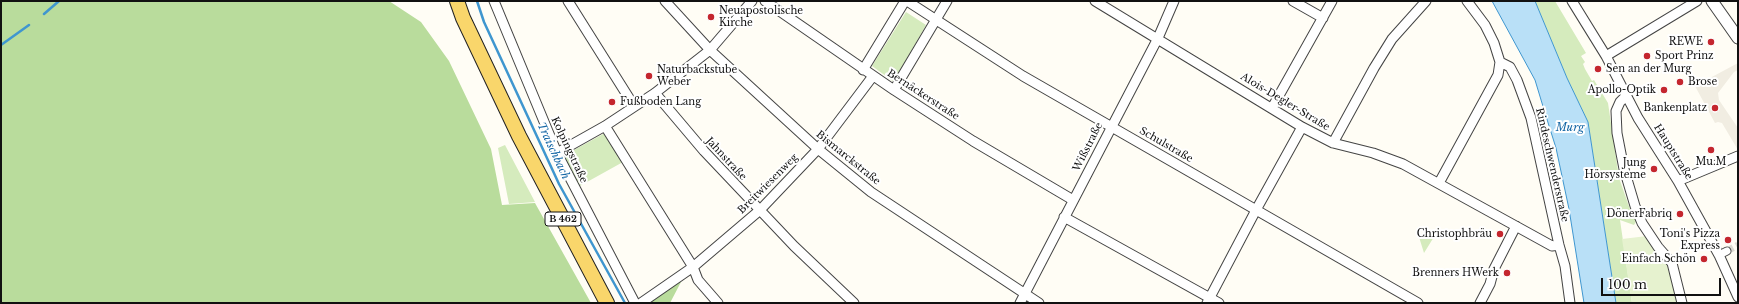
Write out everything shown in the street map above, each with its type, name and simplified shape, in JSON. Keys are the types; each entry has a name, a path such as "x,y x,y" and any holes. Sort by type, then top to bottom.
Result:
{"main road":[{"path":"451,1 463,18"},
{"name":"B 462","path":"457,1 463,18 519,136 607,303"},
{"path":"461,1 463,18"}],"street":[{"name":"Kolpingstraße","path":"494,1 557,153 635,303"},
{"path":"568,1 634,106"},
{"name":"Bismarckstraße","path":"665,1 710,50 818,149 871,192 1039,303"},
{"path":"557,153 605,126 655,93 710,50 752,1"},
{"name":"Bernäckerstraße","path":"765,1 863,70 973,141 1073,200"},
{"path":"863,70 906,1"},
{"name":"Schulstraße","path":"906,1 1023,76 1418,303"},
{"path":"894,90 947,1"},
{"name":"Alois-Degler-Straße","path":"1095,1 1302,127 1333,143 1373,152 1403,164 1552,246 1559,245"},
{"name":"Wißstraße","path":"1020,303 1158,38 1174,1"},
{"path":"1293,1 1323,18"},
{"path":"1272,108 1332,1"},
{"path":"1333,143 1374,68 1392,39 1426,1"},
{"path":"1439,183 1498,75 1500,62 1494,43 1485,25 1467,1"},
{"name":"Hauptstraße","path":"1572,1 1606,56 1638,118 1723,253 1738,297"},
{"path":"1606,56 1697,1"},
{"path":"1712,1 1738,38"},
{"name":"Rindeschwenderstraße","path":"1500,62 1510,67 1518,80 1531,118 1565,266 1570,303"},
{"name":"Breitwiesenweg","path":"641,303 693,267 760,210 818,149 873,76"},
{"name":"Jahnstraße","path":"655,93 704,151 794,246 854,303"},
{"path":"1627,95 1620,102 1616,111 1617,133 1624,169 1642,223 1658,247 1672,263 1682,303"},
{"path":"605,126 693,267 698,280 718,303"},
{"path":"1208,300 1302,127"},
{"path":"1678,181 1738,156"},
{"path":"1064,217 1208,300 1219,303"},
{"path":"1480,303 1490,284 1494,268 1516,226"}],"green space":[{"path":"1,1 389,1 421,22 449,61 491,149 502,205 535,203 591,303 1,303"},
{"path":"1535,1 1555,1 1586,53 1581,56 1585,62 1583,64 1585,69 1592,81 1594,80 1608,103 1619,178 1631,212 1637,220 1634,225 1620,220 1632,303 1616,303 1588,122 1567,78"},
{"path":"906,12 926,25 894,82 872,66"},
{"path":"605,133 623,162 578,187 563,156"},
{"path":"505,145 535,202 509,204 498,148"},
{"path":"1437,232 1424,253 1419,237"},
{"path":"1647,236 1668,266 1677,303 1632,303 1622,239"},
{"path":"679,280 681,282 670,303 645,303"}],"shaded area":[{"name":"Bankenplatz","path":"1738,63 1738,70 1734,72 1718,93 1719,100 1738,128 1738,150 1722,123 1715,123 1695,86"}],"water":[{"name":"Murg","path":"1492,1 1535,1 1567,78 1588,122 1616,303 1584,303 1569,209 1556,148 1535,80"}],"waterway":[{"path":"44,14 59,1"},
{"name":"Traischbach","path":"477,1 484,22 559,184 625,303"},
{"path":"1,45 29,25"}],"tunnel":[{"path":"1727,251 1738,245"}],"place":[{"name":"Neuapostolische Kirche","path":"711,17"},
{"name":"REWE","path":"1711,42"},
{"name":"Sport Prinz","path":"1647,56"},
{"name":"Sen an der Murg","path":"1598,69"},
{"name":"Naturbackstube Weber","path":"649,76"},
{"name":"Brose","path":"1680,82"},
{"name":"Apollo-Optik","path":"1664,90"},
{"name":"Fußboden Lang","path":"612,102"},
{"name":"Bankenplatz","path":"1715,108"},
{"name":"Mu.M","path":"1711,150"},
{"name":"Jung Hörsysteme","path":"1654,169"},
{"name":"DönerFabriq","path":"1680,214"},
{"name":"Christophbräu","path":"1500,234"},
{"name":"Toni's Pizza Express","path":"1728,240"},
{"name":"Einfach Schön","path":"1704,259"},
{"name":"Brenners HWerk","path":"1507,273"}]}
